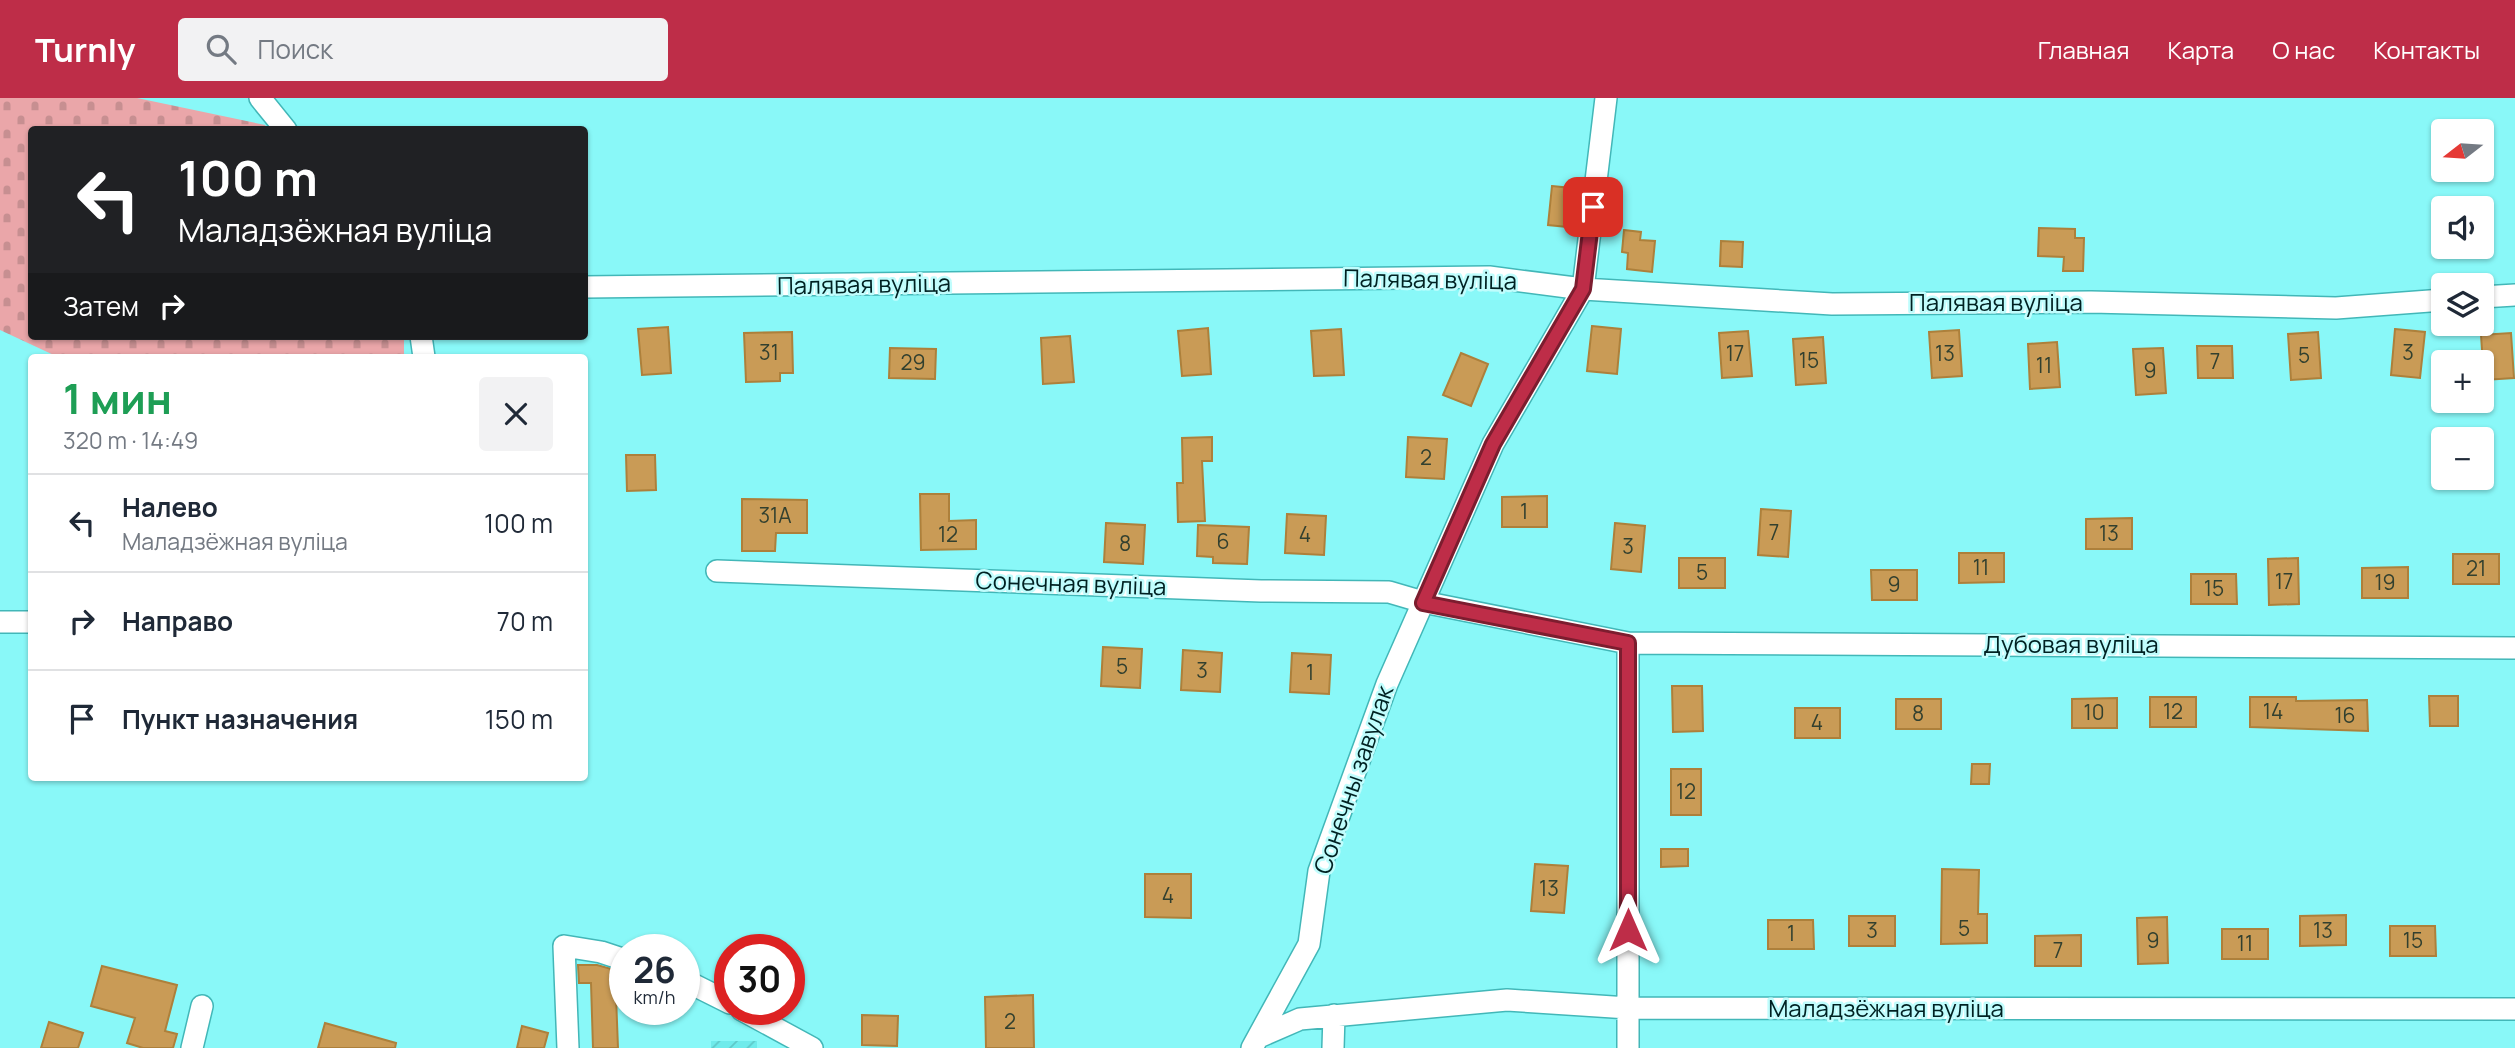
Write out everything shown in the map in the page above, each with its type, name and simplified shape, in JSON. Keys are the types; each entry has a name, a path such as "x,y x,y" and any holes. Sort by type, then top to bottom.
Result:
{"street":[{"path":"260,98 283,126"},
{"path":"1583,289 1606,98"},
{"name":"Палявая вуліца","path":"588,286 1489,277 1583,289 1832,304 2091,302 2336,308 2431,301"},
{"name":"Сонечны завулак","path":"1257,1042 1309,944 1319,871 1387,684 1493,444 1583,289"},
{"path":"2494,296 2515,295"},
{"name":"Сонечная вуліца","path":"717,571 1261,591 1339,590 1389,593 1423,603"},
{"path":"1423,603 1628,643 1628,1048"},
{"path":"0,622 28,622"},
{"name":"Дубовая вуліца","path":"1628,643 2515,648"},
{"path":"568,1048 565,946 609,955"},
{"name":"Маладзёжная вуліца","path":"1257,1042 1300,1019 1507,1000 1628,1008 2515,1009"},
{"path":"192,1048 202,1006"},
{"path":"1333,1048 1334,1015"},
{"path":"770,1025 812,1048"}],"shaded area":[{"path":"711,1041 757,1041 757,1048 711,1048"}],"green space":[{"path":"0,98 137,98 265,126 28,126 28,340 404,340 404,354 52,354 0,330"}],"building":[{"path":"1552,186 1581,189 1577,228 1548,225"},
{"path":"2039,228 2075,229 2075,238 2084,238 2083,271 2063,271 2064,257 2038,256"},
{"path":"1624,230 1641,232 1640,240 1655,241 1652,272 1627,269 1628,253 1622,252"},
{"path":"1721,241 1743,242 1742,267 1720,266"},
{"path":"1592,326 1621,329 1617,374 1587,371"},
{"path":"668,327 671,373 642,375 638,329"},
{"path":"1208,328 1211,374 1182,376 1178,331"},
{"path":"1341,329 1344,375 1314,376 1311,331"},
{"path":"2395,329 2425,332 2420,378 2391,375"},
{"path":"1959,330 1962,376 1932,378 1929,332"},
{"path":"1748,331 1752,376 1722,378 1719,333"},
{"path":"792,332 793,373 780,373 780,381 746,382 744,333"},
{"path":"2318,332 2321,378 2291,380 2288,334"},
{"path":"2511,333 2514,378 2494,379 2494,350 2482,350 2481,336"},
{"path":"1070,336 1074,382 1043,384 1041,338"},
{"path":"1823,337 1826,383 1796,385 1793,339"},
{"path":"2057,342 2060,387 2030,389 2028,344"},
{"path":"2197,346 2232,346 2233,378 2198,378"},
{"path":"890,348 936,349 935,379 889,378"},
{"path":"2163,348 2166,393 2136,395 2133,349"},
{"path":"1461,353 1488,364 1471,406 1443,395"},
{"path":"1212,437 1212,461 1202,461 1205,521 1178,522 1177,483 1183,483 1182,438"},
{"path":"1408,437 1447,439 1444,479 1406,477"},
{"path":"626,455 655,455 656,490 627,491"},
{"path":"920,494 949,494 949,521 976,520 976,549 921,550"},
{"path":"1547,496 1547,527 1502,527 1502,497"},
{"path":"742,499 807,500 807,533 776,533 775,551 742,551"},
{"path":"1761,509 1791,511 1788,557 1758,555"},
{"path":"1287,514 1326,516 1324,555 1285,553"},
{"path":"2132,518 2132,549 2086,549 2086,519"},
{"path":"1106,523 1145,525 1143,564 1104,562"},
{"path":"1615,523 1645,526 1641,572 1611,569"},
{"path":"1198,525 1249,527 1247,564 1213,563 1213,557 1197,556"},
{"path":"1959,553 2004,553 2004,582 1959,583"},
{"path":"2453,554 2499,554 2499,584 2453,584"},
{"path":"1679,558 1725,558 1725,588 1679,588"},
{"path":"2298,558 2299,604 2269,605 2268,559"},
{"path":"2408,567 2408,598 2362,598 2362,568"},
{"path":"1871,570 1917,570 1917,600 1872,600"},
{"path":"2191,574 2236,574 2237,604 2191,604"},
{"path":"1103,647 1142,649 1140,688 1101,686"},
{"path":"1183,650 1222,653 1220,692 1181,690"},
{"path":"1292,653 1331,655 1329,694 1290,692"},
{"path":"1672,686 1702,686 1703,731 1673,732"},
{"path":"2429,696 2458,696 2458,726 2430,726"},
{"path":"2150,697 2196,697 2196,727 2150,727"},
{"path":"2250,697 2296,697 2296,701 2367,700 2368,731 2250,727"},
{"path":"2117,698 2117,728 2072,728 2072,699"},
{"path":"1896,699 1941,699 1941,729 1896,729"},
{"path":"1795,708 1840,708 1840,738 1795,738"},
{"path":"1972,764 1990,764 1989,784 1971,784"},
{"path":"1671,769 1701,769 1701,815 1671,815"},
{"path":"1661,849 1688,849 1688,866 1661,867"},
{"path":"1535,864 1568,866 1564,913 1531,911"},
{"path":"1942,869 1979,870 1978,914 1987,914 1987,943 1941,944"},
{"path":"1145,874 1191,874 1191,918 1145,917"},
{"path":"2346,915 2346,945 2300,946 2300,916"},
{"path":"1849,916 1895,916 1895,946 1849,946"},
{"path":"2167,917 2168,963 2138,964 2137,918"},
{"path":"1768,920 1813,920 1814,949 1768,949"},
{"path":"2390,926 2435,926 2436,956 2390,956"},
{"path":"2222,929 2268,929 2268,959 2222,959"},
{"path":"2081,935 2081,966 2035,966 2035,936"},
{"path":"578,965 609,968 609,1025 617,1025 618,1048 593,1048 591,983 579,983"},
{"path":"102,966 177,985 165,1031 177,1034 173,1048 143,1048 127,1043 135,1018 91,1006"},
{"path":"1033,995 1034,1048 986,1048 985,997"},
{"path":"862,1015 898,1016 897,1046 862,1045"},
{"path":"49,1022 83,1033 78,1048 41,1048"},
{"path":"325,1023 396,1043 395,1048 318,1048"},
{"path":"522,1026 548,1033 544,1048 517,1048"}],"route":[{"path":"1593,207 1583,289 1493,444 1423,603 1628,643 1628,930"}]}
